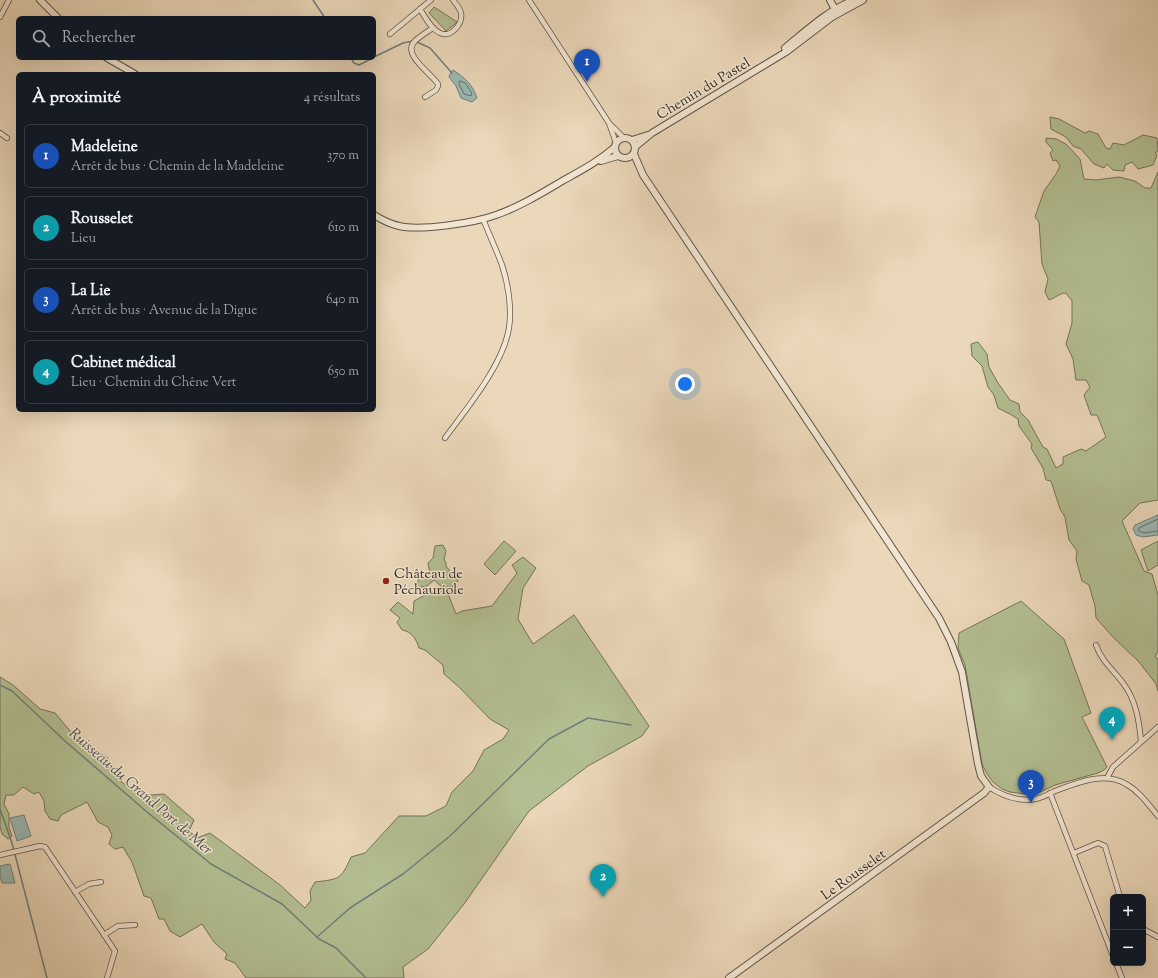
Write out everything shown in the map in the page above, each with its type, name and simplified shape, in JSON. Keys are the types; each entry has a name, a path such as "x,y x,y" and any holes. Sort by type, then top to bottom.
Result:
{"street":[{"path":"0,17 9,0"},
{"path":"40,0 56,16"},
{"path":"390,34 431,0"},
{"path":"420,9 433,28 446,34 452,32 461,20 459,8 453,0"},
{"path":"529,0 609,123 624,138 632,140 635,147 634,154 643,175 938,618 951,642 962,672 978,764 981,776 989,787 1008,797 1036,799 1094,779 1107,778 1125,783 1133,788 1143,797 1158,816"},
{"path":"830,0 836,11"},
{"name":"Chemin du Pastel","path":"635,147 652,133 767,63 811,26 836,11 844,4 854,0"},
{"name":"Chemin du Pastel","path":"844,4 864,0"},
{"path":"425,97 438,88 438,84 414,58 411,52 416,40 433,28"},
{"path":"110,60 132,72"},
{"path":"609,123 618,156"},
{"path":"0,133 7,138"},
{"name":"Chemin du Pastel","path":"632,140 652,133"},
{"path":"598,162 624,138"},
{"path":"626,159 634,154"},
{"path":"376,215 392,224 407,227 434,226 483,219 512,208 598,162 618,156 626,159 643,175"},
{"path":"445,438 492,370 505,342 509,328 509,299 502,265 483,219"},
{"path":"1096,645 1102,659 1123,682 1133,699 1139,720 1141,741"},
{"path":"1107,778 1113,767 1158,727"},
{"name":"Le Rousselet","path":"729,978 933,831 984,793 989,787"},
{"path":"1050,793 1110,948"},
{"path":"1074,853 1098,843 1106,846 1119,894"},
{"path":"0,855 40,846 45,847 115,950 107,978"},
{"path":"75,892 89,884 101,882"},
{"path":"104,935 118,926 135,925"},
{"path":"1145,930 1158,937"},
{"path":"1117,966 1122,978"}],"green space":[{"path":"434,7 457,22 446,31 429,13"},
{"path":"1050,117 1059,119 1085,133 1089,131 1098,134 1106,148 1110,149 1113,143 1124,145 1143,135 1157,138 1158,151 1155,153 1157,155 1153,165 1138,169 1132,162 1125,165 1124,171 1113,170 1107,164 1104,168 1094,164 1081,149 1073,146 1066,137 1051,129"},
{"path":"1046,138 1056,139 1066,144 1080,159 1084,179 1096,180 1119,177 1135,181 1145,188 1151,188 1158,172 1158,500 1140,503 1122,521 1144,571 1152,574 1158,595 1158,651 1155,657 1158,659 1158,691 1156,684 1139,662 1096,618 1095,606 1089,585 1082,581 1076,559 1077,551 1069,540 1065,517 1060,509 1051,481 1046,480 1043,468 1031,448 1032,444 1019,426 1018,419 998,408 994,395 988,387 982,366 972,356 971,344 978,342 987,354 989,367 998,383 1010,400 1019,404 1020,412 1028,420 1043,447 1047,449 1056,468 1063,464 1063,457 1081,449 1086,451 1106,437 1097,415 1091,415 1084,395 1090,387 1086,380 1076,380 1073,359 1066,344 1072,323 1072,301 1066,293 1049,300 1045,292 1048,279 1042,264 1039,222 1035,217 1044,191 1060,166 1056,160 1053,161 1050,153 1053,150 1046,142"},
{"path":"504,541 516,551 495,575 484,564"},
{"path":"1158,541 1158,565 1148,571 1141,550"},
{"path":"443,545 446,551 444,560 446,562 446,566 458,581 453,587 442,587 434,580 427,586 416,588 419,578 430,574 428,563 433,558 435,546"},
{"path":"523,557 536,568 523,588 518,619 533,644 574,615 649,726 642,736 588,766 529,811 464,904 428,949 403,967 404,978 246,978 235,963 225,959 227,954 214,942 202,924 180,937 170,931 164,919 159,919 151,898 144,896 132,862 123,847 115,849 109,844 112,835 108,827 98,822 87,802 61,815 58,821 50,819 45,811 44,801 39,792 34,794 23,787 14,795 6,795 4,804 9,814 9,827 12,836 8,839 2,834 0,826 0,677 13,685 40,709 55,713 82,745 107,757 117,778 139,796 164,794 194,820 189,831 197,838 210,833 280,885 305,908 311,900 310,891 315,882 334,879 342,874 351,857 365,853 399,816 426,816 446,806 452,792 473,771 484,750 503,739 509,730 490,719 444,674 443,665 425,650 419,648 413,636 402,630 397,622 400,618 390,610 398,602 413,614 414,601 429,593 447,591 456,614 462,611 492,606 517,573 512,565"},
{"path":"1021,601 1064,639 1091,713 1082,717 1107,767 1098,773 1055,785 1036,794 1010,792 1002,789 993,782 987,774 982,764 965,665 958,648 959,633"}],"water":[{"path":"453,70 471,85 477,98 472,102 461,98 456,86 449,77"},
{"path":"1158,515 1158,535 1143,537 1136,535 1133,529 1135,525"},
{"path":"24,815 31,836 17,841 10,818"},
{"path":"10,864 15,883 2,883 0,866"}],"waterway":[{"path":"313,0 324,16"},
{"path":"376,56 403,43 413,41"},
{"path":"417,42 430,48 452,73"},
{"path":"352,60 354,63 359,65 369,60"},
{"name":"Ruisseau du Grand Port de Mer","path":"0,685 12,691 65,741 147,812 211,864 282,904 319,939 336,948 366,978"},
{"path":"317,937 350,908 403,874 450,836 549,739 588,718 631,725"},
{"path":"0,809 12,843 47,978"}],"place":[{"name":"Madeleine","path":"587,82"},
{"name":"Château de Péchauriole","path":"386,581"},
{"name":"Cabinet médical","path":"1112,740"},
{"name":"La Lie","path":"1031,803"},
{"name":"Rousselet","path":"603,897"}]}
